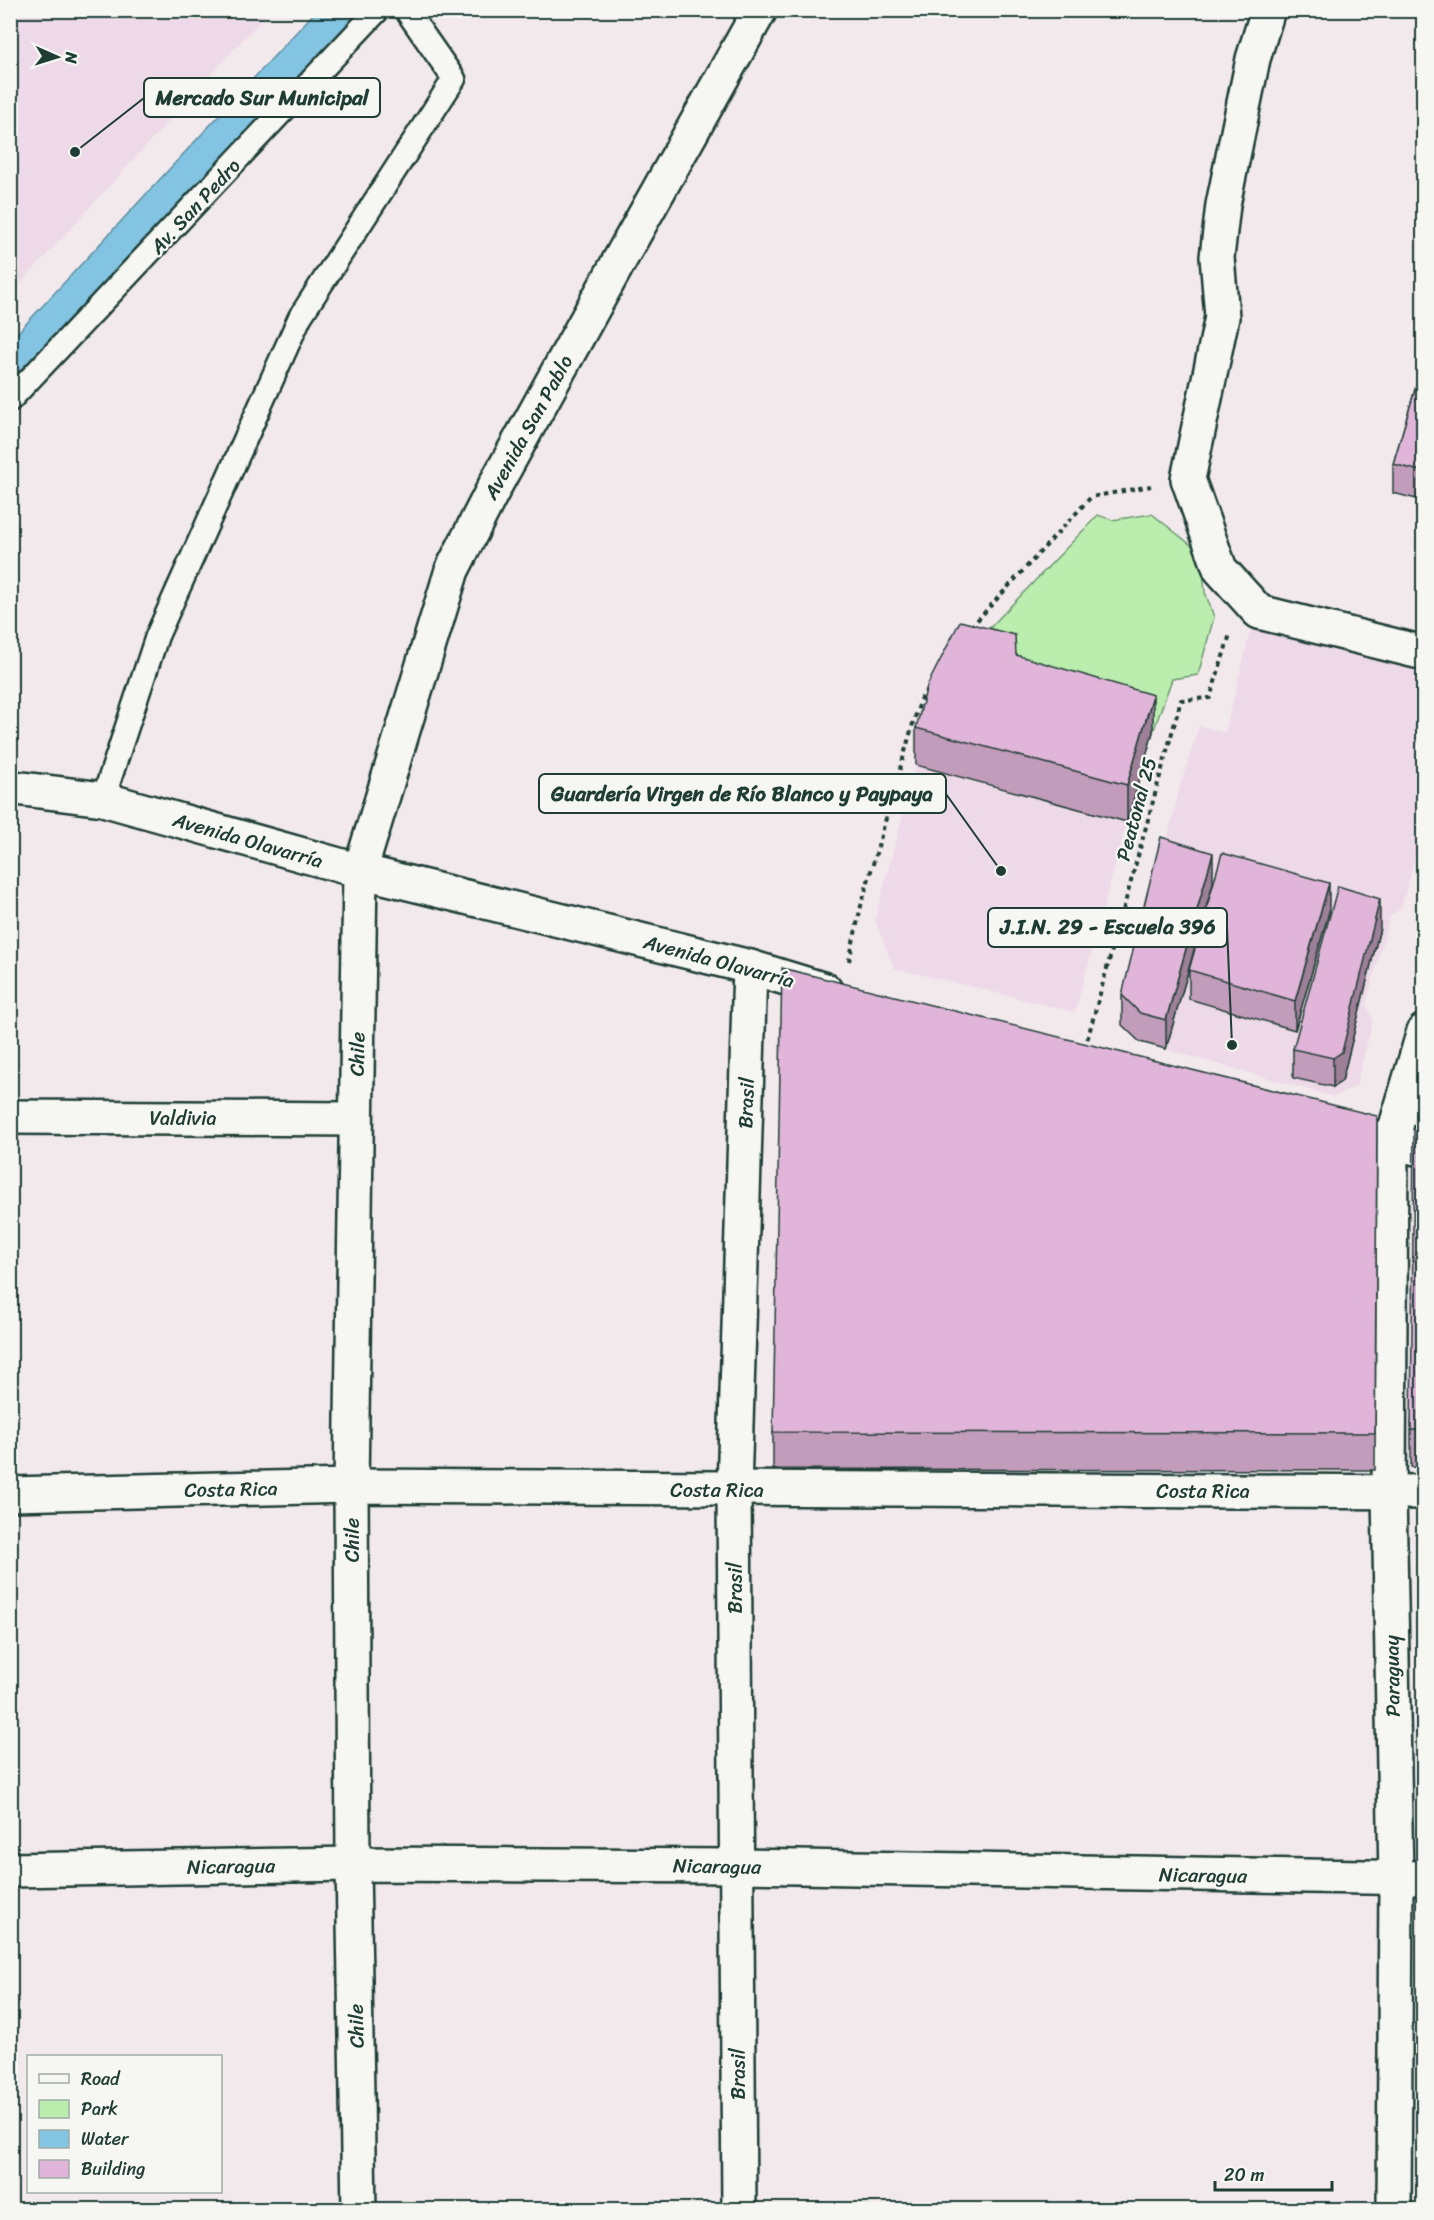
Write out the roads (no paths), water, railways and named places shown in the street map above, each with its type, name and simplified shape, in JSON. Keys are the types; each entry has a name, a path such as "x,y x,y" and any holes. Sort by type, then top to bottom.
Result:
{"street":[{"name":"Avenida San Pablo","path":"360,871 452,570 605,286 760,10"},
{"path":"1268,10 1253,59 1223,205 1217,257 1222,316 1188,479 1220,569 1259,612 1424,653"},
{"name":"Avenida Olavarría","path":"10,790 15,788 103,799 360,871 750,967 847,996"},
{"name":"Chile","path":"359,2210 353,1864 351,1486 360,871"},
{"name":"Brasil","path":"739,2210 734,1490 750,967"},
{"name":"Paraguay","path":"1394,2210 1410,1878 1389,1491 1391,1143 1424,1031"},
{"name":"Valdivia","path":"10,1117 356,1119"},
{"path":"1300,1118 1424,1150"},
{"name":"Costa Rica","path":"10,1494 351,1486 734,1490 1424,1492"},
{"name":"Nicaragua","path":"10,1870 353,1864 738,1866 1410,1878"}],"lane":[{"name":"Av. San Pedro","path":"10,400 378,10"},
{"path":"103,799 158,636 300,317 454,79 406,10"}],"water":[{"path":"316,11 363,11 11,391 10,341"}],"place":[{"name":"Mercado Sur Municipal","path":"75,152"},
{"name":"Guardería Virgen de Río Blanco y Paypaya","path":"1001,871"},
{"name":"J.I.N. 29 - Escuela 396","path":"1232,1045"}]}
